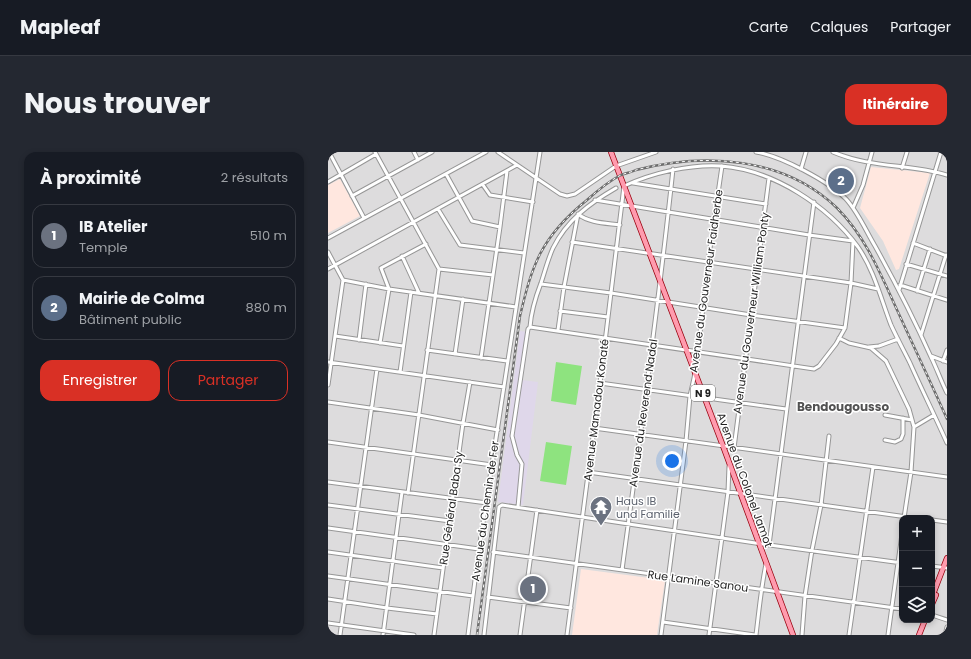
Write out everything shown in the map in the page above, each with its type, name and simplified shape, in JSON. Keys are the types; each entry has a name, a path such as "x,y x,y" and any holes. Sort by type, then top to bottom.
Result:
{"main road":[{"name":"Avenue du Colonel Jamot","path":"611,152 618,166"},
{"name":"Avenue du Colonel Jamot","path":"614,152 625,185 794,635"},
{"name":"Avenue du Colonel Jamot","path":"724,446 742,494"},
{"path":"935,596 946,568 947,558"},
{"path":"935,591 946,568"},
{"path":"917,635 923,623"}],"street":[{"path":"330,152 340,175 364,218"},
{"path":"414,152 418,160"},
{"path":"352,196 432,152"},
{"path":"328,238 486,152"},
{"path":"498,152 560,194 570,196 618,166 656,152"},
{"name":"Avenue du Chemin de Fer","path":"468,635 479,549 540,152"},
{"path":"756,152 770,154 800,169 837,192 853,208 921,335 947,393"},
{"path":"800,169 806,152"},
{"path":"833,152 869,163 935,171 947,175"},
{"path":"853,208 861,191 872,152"},
{"path":"902,168 907,152"},
{"path":"898,290 942,152"},
{"path":"328,182 376,153 439,269 408,493"},
{"path":"328,269 517,165"},
{"path":"625,185 673,169 722,166 769,178 814,202 845,231 858,248 867,264 891,324 947,443"},
{"name":"Avenue du Gouverneur Faidherbe","path":"661,635 686,441 690,396 698,352 708,262 722,166"},
{"name":"Avenue du Reverend Nadal","path":"622,570 645,389 653,345 673,169"},
{"path":"482,358 504,198 506,171"},
{"path":"446,174 472,221 500,227"},
{"name":"Avenue du Gouverneur William Ponty","path":"734,448 769,178"},
{"path":"632,183 766,204"},
{"path":"483,184 489,195 533,202"},
{"name":"Avenue Mamadou Konaté","path":"568,635 625,185"},
{"path":"616,188 595,200 578,214 564,230 554,247 537,293 530,327 528,329 512,436 517,455 522,464 518,507 761,544 899,562"},
{"path":"595,200 763,228 853,241"},
{"path":"769,545 814,202"},
{"path":"438,209 459,245 524,253"},
{"path":"578,214 583,219 620,225"},
{"path":"558,330 564,287 578,214"},
{"path":"530,327 606,337 814,369 839,338 845,328 851,283 853,241"},
{"path":"572,242 851,283 878,289"},
{"path":"913,242 946,256 921,335"},
{"path":"380,343 388,289 381,268 426,244"},
{"path":"917,290 930,249"},
{"path":"328,252 343,280 330,362 328,385"},
{"path":"402,256 419,293"},
{"path":"906,264 947,276"},
{"path":"439,269 493,275"},
{"path":"343,280 388,289 516,307"},
{"path":"359,340 366,284"},
{"path":"540,284 611,293 845,328"},
{"path":"900,285 947,300"},
{"path":"400,372 411,292"},
{"path":"455,354 463,299"},
{"path":"560,311 608,317"},
{"path":"335,336 403,346"},
{"path":"839,338 850,343 868,347 886,360 909,409 914,426 911,472 904,515"},
{"path":"868,347 879,346 898,339"},
{"path":"427,350 507,362"},
{"path":"931,356 945,361 947,350"},
{"path":"330,362 504,387"},
{"path":"340,635 377,368"},
{"name":"Rue Général Baba Sy","path":"434,635 470,382"},
{"path":"600,383 786,409"},
{"path":"328,402 419,415 498,430"},
{"path":"885,415 912,420"},
{"path":"914,426 934,415"},
{"path":"885,440 895,442 901,439 903,434 903,418"},
{"path":"594,428 947,477"},
{"path":"802,635 812,550 821,505 829,436"},
{"path":"328,442 492,465"},
{"path":"709,635 728,492 730,464"},
{"path":"849,635 873,467"},
{"path":"588,472 899,516"},
{"path":"328,482 486,503"},
{"path":"383,635 402,492"},
{"path":"328,505 450,521"},
{"name":"Avenue du Chemin de Fer","path":"484,635 499,507 502,505 518,507"},
{"path":"520,635 537,510"},
{"path":"935,520 947,522"},
{"path":"328,528 479,549"},
{"path":"328,552 443,568"},
{"name":"Rue Lamine Sanou","path":"493,552 899,609"},
{"path":"663,622 755,635 760,603 760,589 766,560"},
{"path":"935,566 946,568"},
{"path":"888,635 899,568"},
{"path":"328,576 473,596"},
{"path":"488,597 571,608"},
{"path":"328,599 437,614"},
{"path":"935,616 947,620"},
{"path":"328,623 414,635"},
{"path":"945,635 947,627"}],"shaded area":[{"path":"328,152 947,152 947,635 328,635"},
{"path":"871,167 930,173 899,269 896,270 883,241 860,208"},
{"path":"340,179 360,216 328,233 328,185"},
{"path":"520,331 528,332 522,380 538,382 523,505 498,502"},
{"path":"581,569 665,580 657,635 572,635"}],"green space":[{"path":"556,362 582,366 576,405 551,401"},
{"path":"546,442 572,446 566,485 540,481"}],"railway":[{"path":"477,635 520,316 533,269 549,239 560,225 599,190 621,175 662,164 689,161 742,163 768,169 793,178 816,191 837,208 865,244 947,419"}],"place":[{"name":"Mairie de Colma","path":"841,181"},
{"name":"Haus IB und Familie","path":"601,526"},
{"name":"IB Atelier","path":"533,589"}],"district":[{"name":"Bendougousso","path":"843,407"}]}
